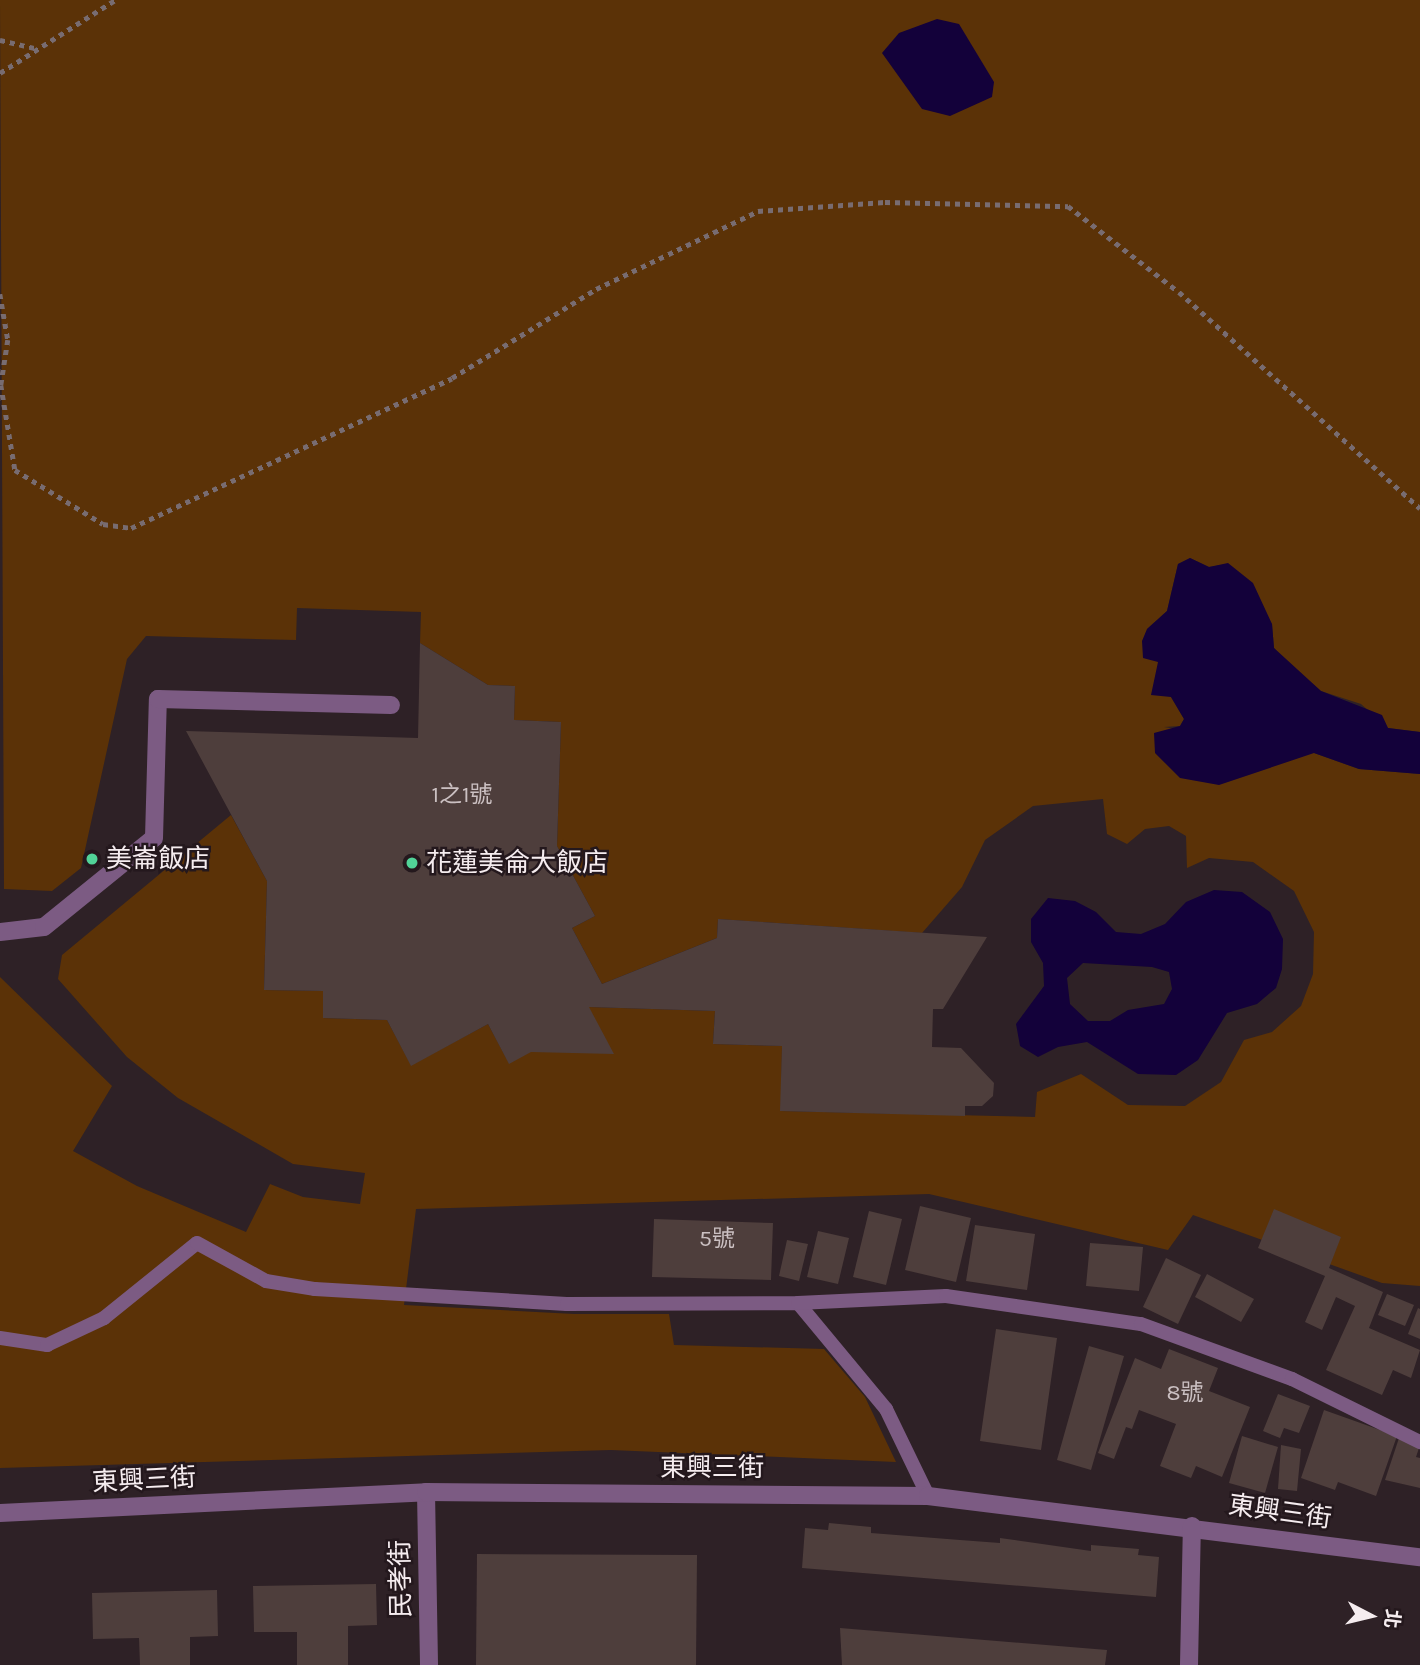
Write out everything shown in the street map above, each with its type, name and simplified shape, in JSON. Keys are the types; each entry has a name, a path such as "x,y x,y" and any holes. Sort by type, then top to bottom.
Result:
{"street":[{"path":"0,932 44,927 154,838 158,699 391,705"},
{"name":"東興三街","path":"0,1513 426,1492 928,1496 1192,1526 1420,1557"},
{"name":"民孝街","path":"426,1492 429,1665"},
{"path":"1189,1665 1192,1526"}],"lane":[{"path":"0,1338 47,1345 59,1340 104,1318 197,1243 266,1281 315,1289 567,1304 798,1303 946,1296 1141,1324 1292,1379 1420,1442"},
{"path":"798,1303 886,1409 928,1496"}],"path":[{"path":"0,73 115,0"},
{"path":"0,40 37,48"},
{"path":"0,294 8,340 1,385 15,470 103,524 131,528 452,378 596,289 758,211 885,202 1068,206 1179,292 1420,508"}],"shaded area":[{"path":"0,0 1420,0 1420,732 1388,728 1361,704 1321,691 1289,665 1274,648 1272,624 1228,564 1209,567 1190,558 1178,564 1167,611 1147,629 1171,697 1184,719 1180,726 1164,727 1314,753 1359,769 1420,774 1420,1286 1382,1283 1193,1215 1168,1250 929,1194 416,1209 404,1305 574,1314 669,1314 674,1345 824,1349 865,1397 896,1462 611,1450 0,1468 0,977 112,1086 73,1151 137,1186 246,1232 270,1184 303,1197 360,1204 365,1173 293,1164 178,1098 127,1057 58,979 62,955 231,815 267,881 264,990 323,991 323,1018 387,1020 411,1065 488,1024 509,1063 589,1007 715,1011 713,1044 782,1046 781,1111 1035,1117 1037,1092 1081,1074 1128,1105 1185,1106 1221,1082 1244,1040 1272,1032 1301,1006 1313,974 1314,932 1294,891 1253,862 1209,858 1187,868 1186,836 1169,826 1145,829 1127,844 1107,834 1103,799 1033,806 985,840 962,887 922,933 718,919 717,938 602,984 572,928 595,916 557,846 561,722 514,720 515,686 488,685 420,643 421,612 297,608 296,640 146,636 127,659 81,868 52,891 4,889"},
{"path":"937,19 959,24 994,82 992,97 950,116 922,109 882,53 899,33"},
{"path":"1190,558 1209,567 1228,563 1253,583 1272,624 1274,648 1321,691 1382,715 1388,728 1420,732 1420,774 1359,769 1314,753 1219,785 1180,778 1155,753 1154,733 1180,726 1184,719 1171,697 1151,695 1158,662 1143,658 1142,641 1147,629 1167,611 1178,564"},
{"path":"1214,890 1242,892 1270,912 1283,939 1282,969 1276,988 1257,1004 1227,1013 1198,1060 1176,1075 1138,1074 1087,1042 1058,1047 1038,1057 1020,1046 1016,1024 1044,986 1043,963 1031,942 1031,919 1048,898 1075,901 1096,912 1116,932 1141,934 1165,924 1186,902","holes":["1083,963 1152,967 1169,972 1172,989 1164,1004 1128,1010 1110,1021 1088,1021 1070,1004 1067,978"]}],"building":[{"name":"花蓮美侖大飯店","path":"420,643 488,685 515,686 514,720 561,722 557,846 595,916 572,928 602,984 717,938 718,919 987,937 943,1009 933,1009 932,1047 961,1048 994,1083 993,1096 982,1106 965,1106 965,1116 780,1111 782,1046 713,1044 715,1011 589,1007 614,1054 531,1052 509,1064 488,1024 411,1066 387,1020 323,1018 323,991 264,990 267,881 186,731 418,738"},
{"path":"920,1206 971,1218 956,1282 905,1270"},
{"path":"1274,1209 1341,1237 1329,1268 1383,1292 1369,1328 1420,1350 1411,1378 1393,1370 1382,1395 1326,1370 1355,1306 1336,1297 1322,1330 1305,1322 1325,1276 1258,1248"},
{"path":"869,1211 902,1219 886,1285 853,1277"},
{"path":"654,1219 773,1223 771,1280 652,1277"},
{"path":"975,1225 1035,1234 1027,1290 966,1281"},
{"path":"818,1231 849,1238 838,1284 807,1277"},
{"path":"787,1240 808,1244 799,1281 779,1276"},
{"path":"1090,1243 1143,1247 1139,1291 1086,1286"},
{"path":"1166,1258 1201,1275 1178,1324 1143,1307"},
{"path":"1207,1274 1254,1299 1241,1322 1195,1297"},
{"path":"1387,1294 1414,1305 1405,1326 1378,1315"},
{"path":"1418,1308 1420,1309 1420,1339 1408,1334"},
{"path":"996,1329 1057,1338 1041,1450 980,1441"},
{"path":"1089,1346 1124,1356 1091,1470 1057,1460"},
{"path":"1169,1349 1218,1368 1209,1391 1250,1407 1222,1477 1196,1466 1191,1478 1160,1466 1176,1424 1139,1410 1132,1429 1126,1427 1114,1459 1098,1453 1135,1358 1161,1369"},
{"path":"1278,1394 1310,1406 1299,1433 1284,1428 1280,1438 1263,1431"},
{"path":"1324,1410 1397,1436 1376,1496 1338,1482 1335,1490 1301,1478"},
{"path":"1242,1436 1278,1447 1265,1493 1229,1483"},
{"path":"1399,1438 1420,1445 1416,1457 1420,1458 1420,1488 1385,1480"},
{"path":"1281,1445 1301,1449 1297,1491 1278,1489"},
{"path":"829,1523 871,1527 871,1533 1000,1543 1000,1538 1091,1551 1091,1545 1139,1549 1138,1555 1159,1557 1156,1597 802,1568 805,1528 828,1530"},
{"path":"477,1554 697,1555 696,1665 476,1665"},
{"path":"376,1584 377,1625 348,1626 348,1665 297,1665 297,1632 254,1632 253,1586"},
{"path":"217,1590 218,1636 190,1637 190,1665 140,1665 139,1638 93,1639 92,1593"},
{"path":"840,1628 1107,1650 1105,1665 842,1665"}],"place":[{"name":"美崙飯店","path":"92,859"},
{"name":"花蓮美侖大飯店","path":"412,863"}]}
